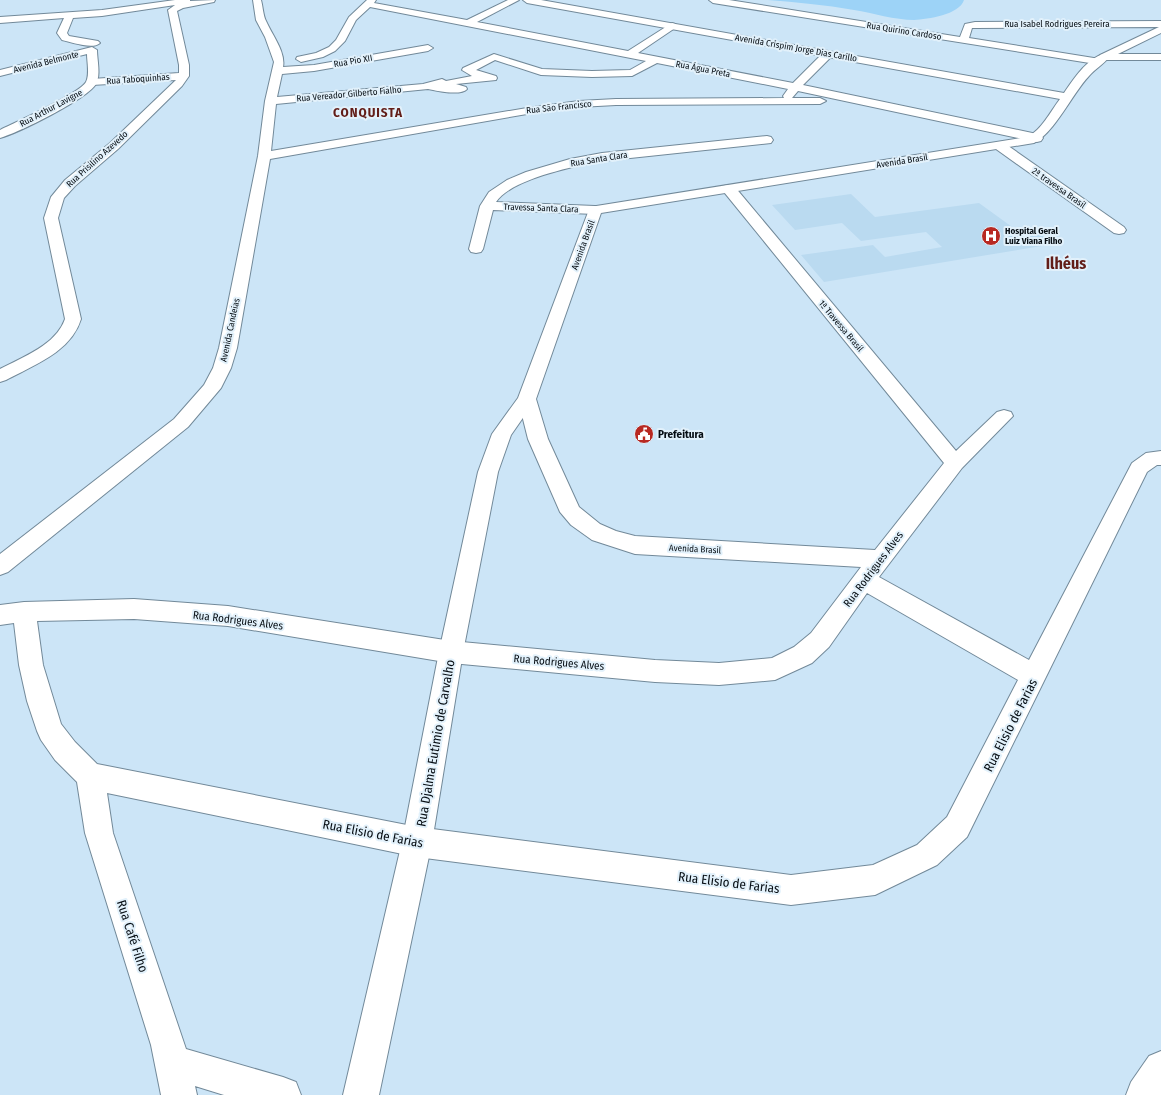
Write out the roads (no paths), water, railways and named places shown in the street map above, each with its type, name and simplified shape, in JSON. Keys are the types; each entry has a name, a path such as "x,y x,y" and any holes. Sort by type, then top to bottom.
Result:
{"street":[{"path":"0,20 69,16 101,17 192,0"},
{"path":"184,76 184,65 172,10 180,6 211,0"},
{"path":"257,0 261,20 270,37 278,66 332,49 340,41 352,19 370,2"},
{"path":"470,23 514,0"},
{"name":"Avenida Crispim Jorge Dias Carillo","path":"527,0 1066,97"},
{"name":"Rua Quirino Cardoso","path":"713,0 964,40 1100,59 1161,57"},
{"path":"101,17 110,2"},
{"name":"Rua Água Preta","path":"370,2 795,87 1037,138"},
{"path":"69,16 62,33 65,38 80,42 95,43"},
{"path":"20,29 54,17"},
{"name":"Rua Isabel Rodrigues Pereira","path":"964,40 968,26 975,25 1161,24"},
{"path":"629,55 672,26"},
{"path":"1037,138 1042,134 1066,97 1100,59 1161,29"},
{"name":"Avenida Belmonte","path":"0,73 95,43"},
{"name":"Rua Arthur Lavigne","path":"0,134 84,91 92,82 95,43"},
{"name":"Rua Pio XII","path":"278,66 314,68 428,48"},
{"path":"784,102 795,87 828,54"},
{"path":"428,86 444,81 494,57 542,72 563,73 635,72 656,60"},
{"name":"Avenida Candeias","path":"0,566 181,423 212,388 222,368 228,348 264,156 271,101 278,66"},
{"path":"428,86 445,89 462,89 453,88 450,83 457,79 467,80 492,78 484,77 466,70"},
{"name":"Rua Taboquinhas","path":"92,82 184,76"},
{"name":"Rua Prisilino Azevedo","path":"0,376 60,341 69,332 72,325 73,319 63,268 51,218 58,197 70,183 114,146 178,84 184,76"},
{"name":"Rua Vereador Gilberto Fialho","path":"271,101 428,86"},
{"name":"Rua São Francisco","path":"264,156 527,111 579,104 624,102 857,101"},
{"name":"Avenida Brasil","path":"881,559 635,545 597,533 580,522 571,512 538,439 526,399 595,210 1020,143 1037,138"},
{"name":"Rua Santa Clara","path":"476,248 487,206 494,195 512,183 548,169 602,157 767,140"},
{"name":"2ª travessa Brasil","path":"1000,146 1119,230"},
{"name":"1ª Travessa Brasil","path":"728,189 954,463"},
{"name":"Travessa Santa Clara","path":"487,206 595,210"},
{"name":"Rua Djalma Eutímio de Carvalho","path":"361,1095 418,842 451,652 488,472 502,434 526,399"},
{"name":"Rua Rodrigues Alves","path":"0,615 24,612 134,610 228,616 451,652 687,673 718,674 775,669 803,655 820,640 954,463 1004,416"},
{"name":"Rua Elisio de Farias","path":"90,776 418,842 791,890 875,880 928,855 957,827 1034,676 1150,463"},
{"path":"864,580 1034,676"},
{"path":"24,612 31,665 40,701 50,731 65,751 90,776"},
{"name":"Rua Café Filho","path":"90,776 99,833 168,1045 179,1095"},
{"path":"171,1062 283,1095"},
{"path":"1144,1095 1161,1068"}],"place":[{"name":"Hospital Geral Luiz Viana Filho","path":"991,236"},
{"name":"Prefeitura","path":"644,434"}],"district":[{"name":"CONQUISTA","path":"368,112"},
{"name":"Ilhéus","path":"1066,263"}]}
